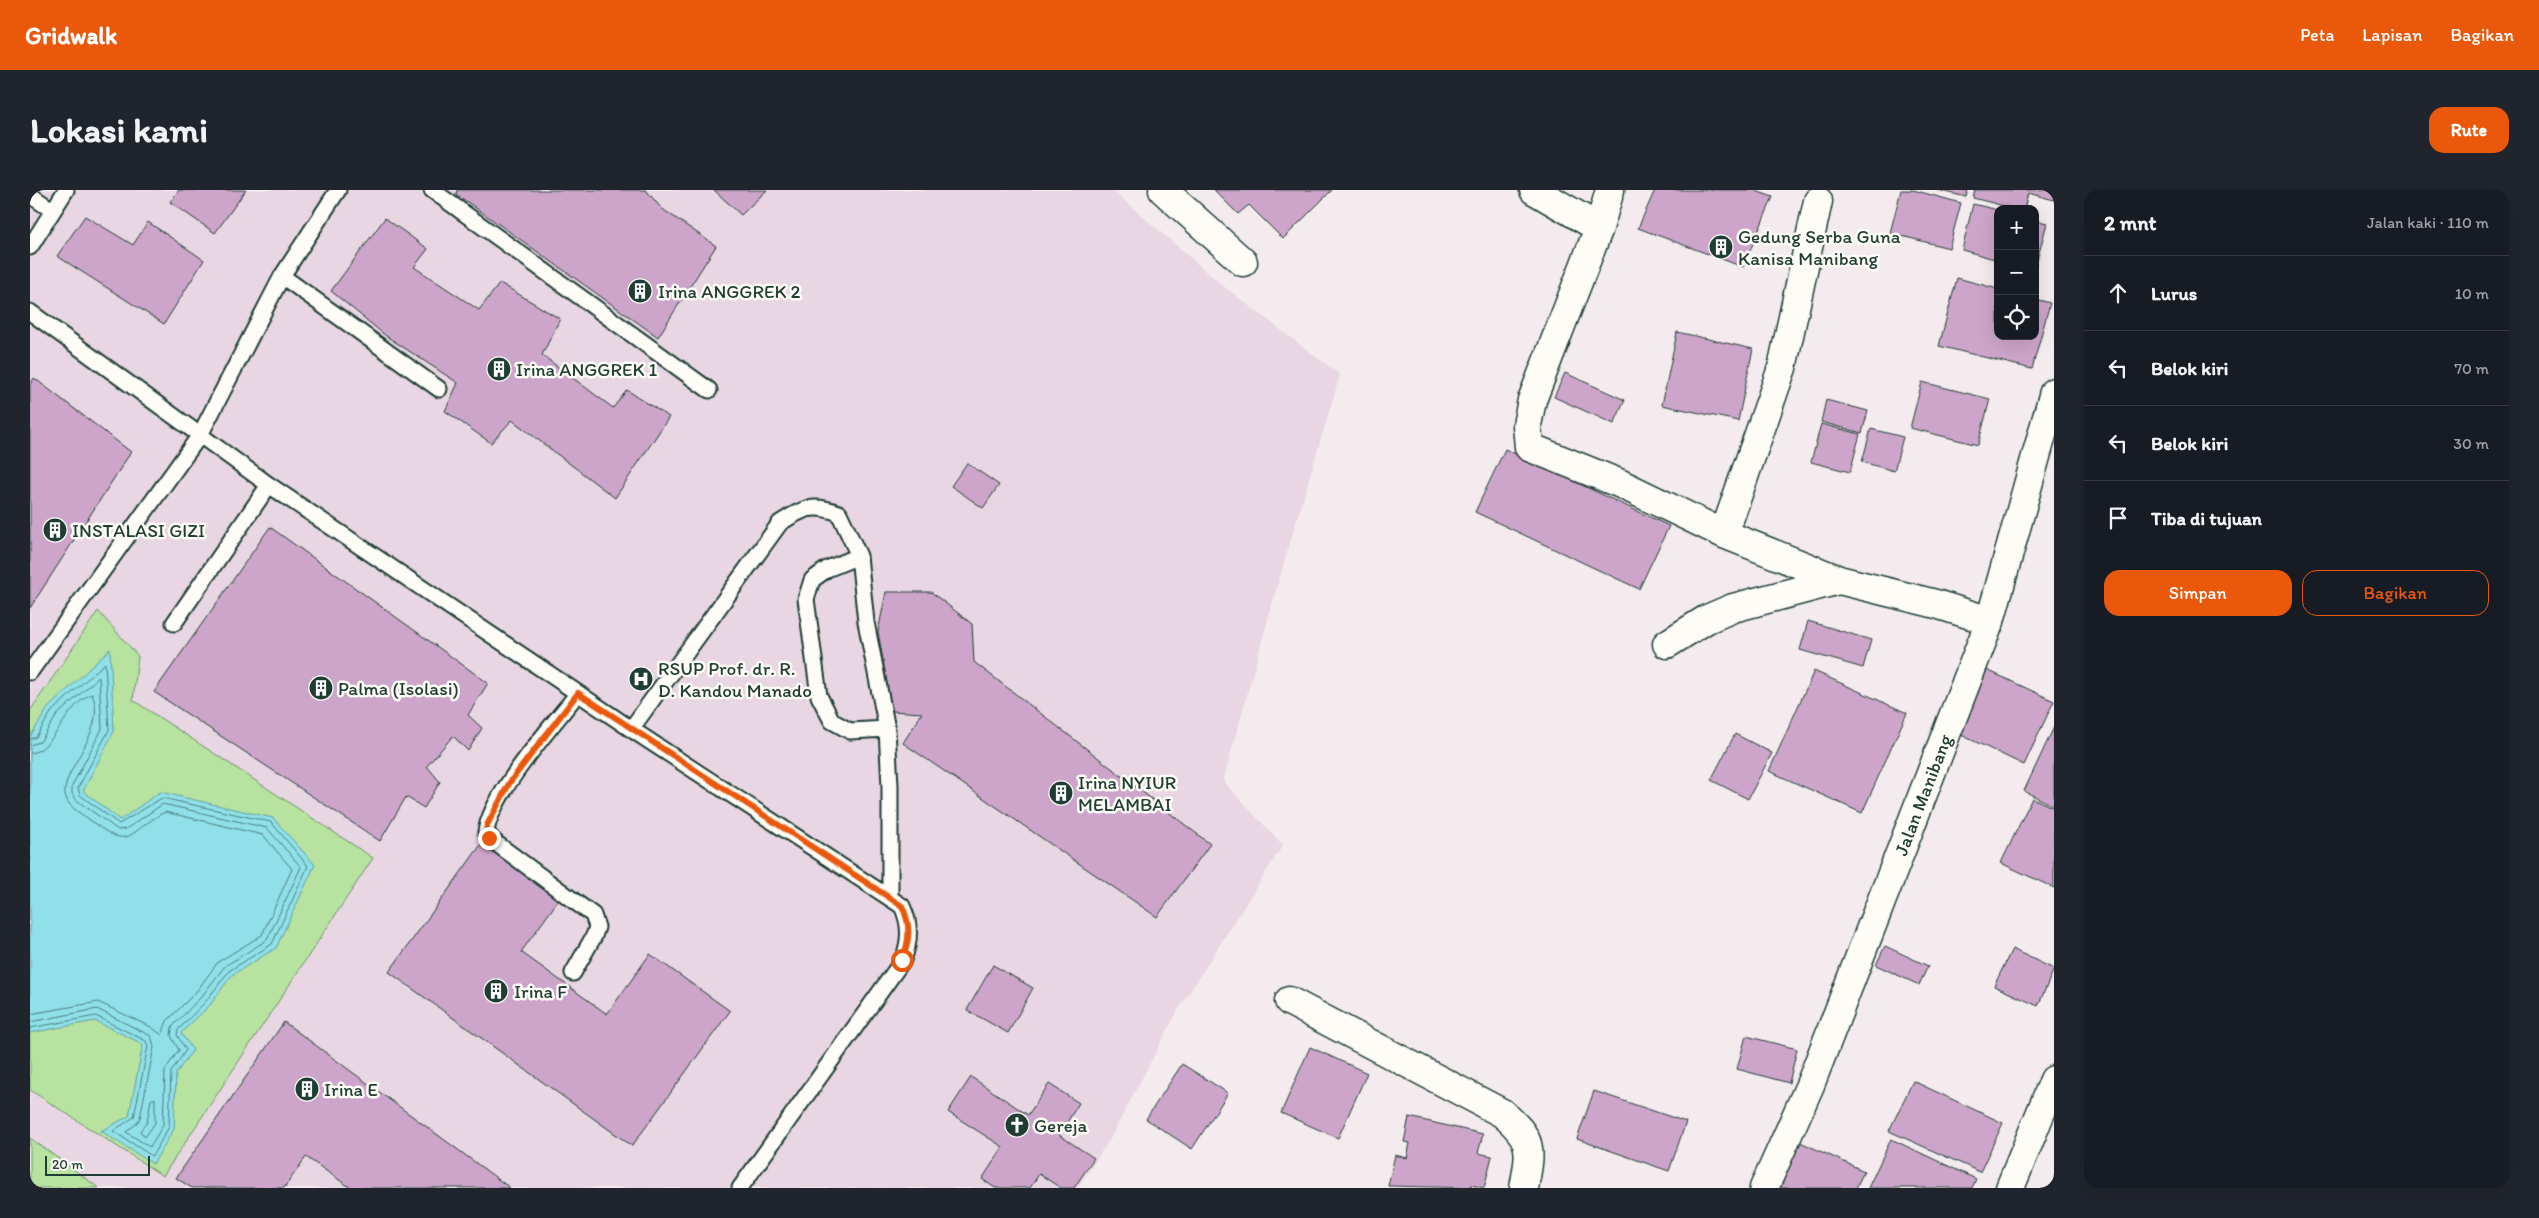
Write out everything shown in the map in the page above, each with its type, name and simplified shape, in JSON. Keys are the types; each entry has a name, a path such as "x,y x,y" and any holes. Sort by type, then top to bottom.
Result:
{"street":[{"path":"1163,190 1243,262"},
{"path":"1534,190 1599,228"},
{"path":"1610,190 1599,228 1532,400 1527,425 1529,447 1622,484 1724,534 1839,580 1936,604 1990,621"},
{"path":"1724,534 1782,368 1818,201"},
{"name":"Jalan Manibang","path":"1764,1188 1810,1085 1990,621 2054,392"},
{"path":"1667,644 1707,619 1733,608 1839,580"},
{"path":"1289,1000 1502,1113 1521,1129 1530,1154 1524,1188"},
{"path":"2010,1188 2054,1080"}],"lane":[{"path":"30,247 66,190"},
{"path":"30,672 200,435 282,276 338,190"},
{"path":"432,190 708,390"},
{"path":"30,195 52,210"},
{"path":"282,276 438,389"},
{"path":"30,312 269,485 630,728 902,906 908,918 909,943 902,960 740,1188"},
{"path":"174,622 269,485"},
{"path":"630,728 780,523 800,510 821,506 839,513 859,556 868,630 887,729 890,786 890,897"},
{"path":"859,556 827,570 812,580 806,599 819,696 832,721 850,731 887,729"},
{"path":"572,973 594,936 597,927 593,915 493,842 486,832 490,819 510,782 578,693"}],"shaded area":[{"name":"RSUP Prof. dr. R. D. Kandou Manado","path":"30,190 1112,190 1223,286 1340,375 1280,576 1223,781 1283,845 1177,1012 1110,1139 1077,1188 30,1188"}],"green space":[{"path":"98,611 138,656 133,700 373,858 163,1176 30,1090 30,711"},
{"path":"30,1138 99,1188 30,1188"}],"water":[{"path":"110,649 114,731 83,791 120,820 160,792 273,818 315,865 276,948 232,975 210,1005 181,1033 193,1050 176,1073 174,1129 153,1164 101,1131 129,1116 143,1044 95,1021 30,1033 30,737 48,708"}],"building":[{"path":"179,190 246,190 215,233 170,202"},
{"name":"Irina ANGGREK 2","path":"457,190 646,190 661,208 716,246 658,337 456,194"},
{"path":"714,190 767,190 741,215"},
{"path":"1214,190 1332,190 1283,239 1249,205 1238,214"},
{"name":"Gedung Serba Guna Kanisa Manibang","path":"1655,190 1753,190 1773,197 1743,267 1638,228"},
{"path":"1901,190 1913,190 1961,203 1949,248 1890,233"},
{"path":"1938,190 1968,190 1966,197"},
{"path":"1975,190 2054,190 2054,200 2028,193 2025,205 2000,205 1973,198"},
{"path":"1973,204 1994,209 1994,259 1962,250"},
{"path":"85,216 133,245 148,222 204,260 164,324 57,256"},
{"name":"Irina ANGGREK 1","path":"385,218 428,249 414,267 479,310 500,283 560,319 542,355 613,408 627,390 669,417 615,498 512,420 491,443 445,411 458,383 386,336 331,291"},
{"path":"2039,221 2047,223 2039,253"},
{"path":"1957,278 1994,288 1994,340 2039,340 2039,300 2050,303 2032,369 1939,346"},
{"path":"1677,332 1753,349 1738,421 1662,405"},
{"path":"1565,373 1625,400 1614,424 1554,397"},
{"name":"INSTALASI GIZI","path":"34,378 131,452 30,608 30,385"},
{"path":"1922,382 1990,399 1978,445 1910,428"},
{"path":"1826,400 1868,411 1862,433 1821,422"},
{"path":"1821,424 1860,434 1850,472 1811,462"},
{"path":"1871,429 1903,437 1894,471 1862,462"},
{"path":"1505,449 1669,526 1639,589 1475,512"},
{"path":"967,463 999,485 983,508 951,486"},
{"name":"Palma (Isolasi)","path":"270,527 488,683 468,715 482,728 468,751 453,736 427,766 440,782 424,808 406,797 380,841 154,692"},
{"name":"Irina NYIUR MELAMBAI","path":"886,592 931,592 972,624 974,662 1210,844 1157,917 903,743 922,713 892,711 878,632"},
{"path":"1808,621 1871,640 1863,668 1800,650"},
{"path":"1987,670 2054,701 2024,765 1957,733"},
{"path":"1814,671 1907,713 1862,813 1769,771"},
{"path":"2054,727 2054,806 2024,791"},
{"path":"1735,734 1772,753 1748,799 1711,780"},
{"path":"2032,798 2054,808 2054,888 2001,863"},
{"name":"Irina F","path":"485,839 563,894 521,952 607,1014 650,954 730,1011 632,1146 389,972"},
{"path":"1885,946 1928,966 1919,985 1876,965"},
{"path":"2012,949 2054,969 2038,1006 1994,986"},
{"path":"993,965 1033,988 1008,1033 967,1010"},
{"name":"Irina E","path":"284,1022 510,1188 351,1188 306,1157 284,1188 192,1188 176,1178"},
{"path":"1746,1036 1797,1049 1789,1083 1737,1069"},
{"path":"1310,1047 1367,1073 1338,1138 1281,1113"},
{"path":"1182,1064 1228,1093 1192,1149 1146,1119"},
{"name":"Gereja","path":"971,1077 1028,1115 1049,1084 1079,1103 1059,1135 1094,1158 1074,1188 1061,1188 1039,1174 1030,1188 995,1188 982,1179 1003,1147 948,1112"},
{"path":"1913,1081 2003,1123 1980,1172 1889,1131"},
{"path":"1594,1091 1686,1122 1669,1171 1577,1139"},
{"path":"1409,1117 1483,1134 1478,1153 1492,1156 1484,1188 1471,1185 1471,1188 1388,1186 1395,1155 1407,1158 1410,1143 1404,1142"},
{"path":"1891,1139 1976,1179 1972,1188 1868,1188"},
{"path":"1798,1141 1864,1171 1856,1188 1776,1188"}],"place":[{"name":"Gedung Serba Guna Kanisa Manibang","path":"1721,247"},
{"name":"Irina ANGGREK 2","path":"640,291"},
{"name":"Irina ANGGREK 1","path":"499,369"},
{"name":"INSTALASI GIZI","path":"55,530"},
{"name":"RSUP Prof. dr. R. D. Kandou Manado","path":"641,679"},
{"name":"Palma (Isolasi)","path":"321,688"},
{"name":"Irina NYIUR MELAMBAI","path":"1061,793"},
{"name":"Irina F","path":"496,991"},
{"name":"Irina E","path":"307,1089"},
{"name":"Gereja","path":"1017,1125"}],"route":[{"path":"489,838 486,832 487,825 510,782 578,693 902,906 908,918 909,943 902,960"}]}
